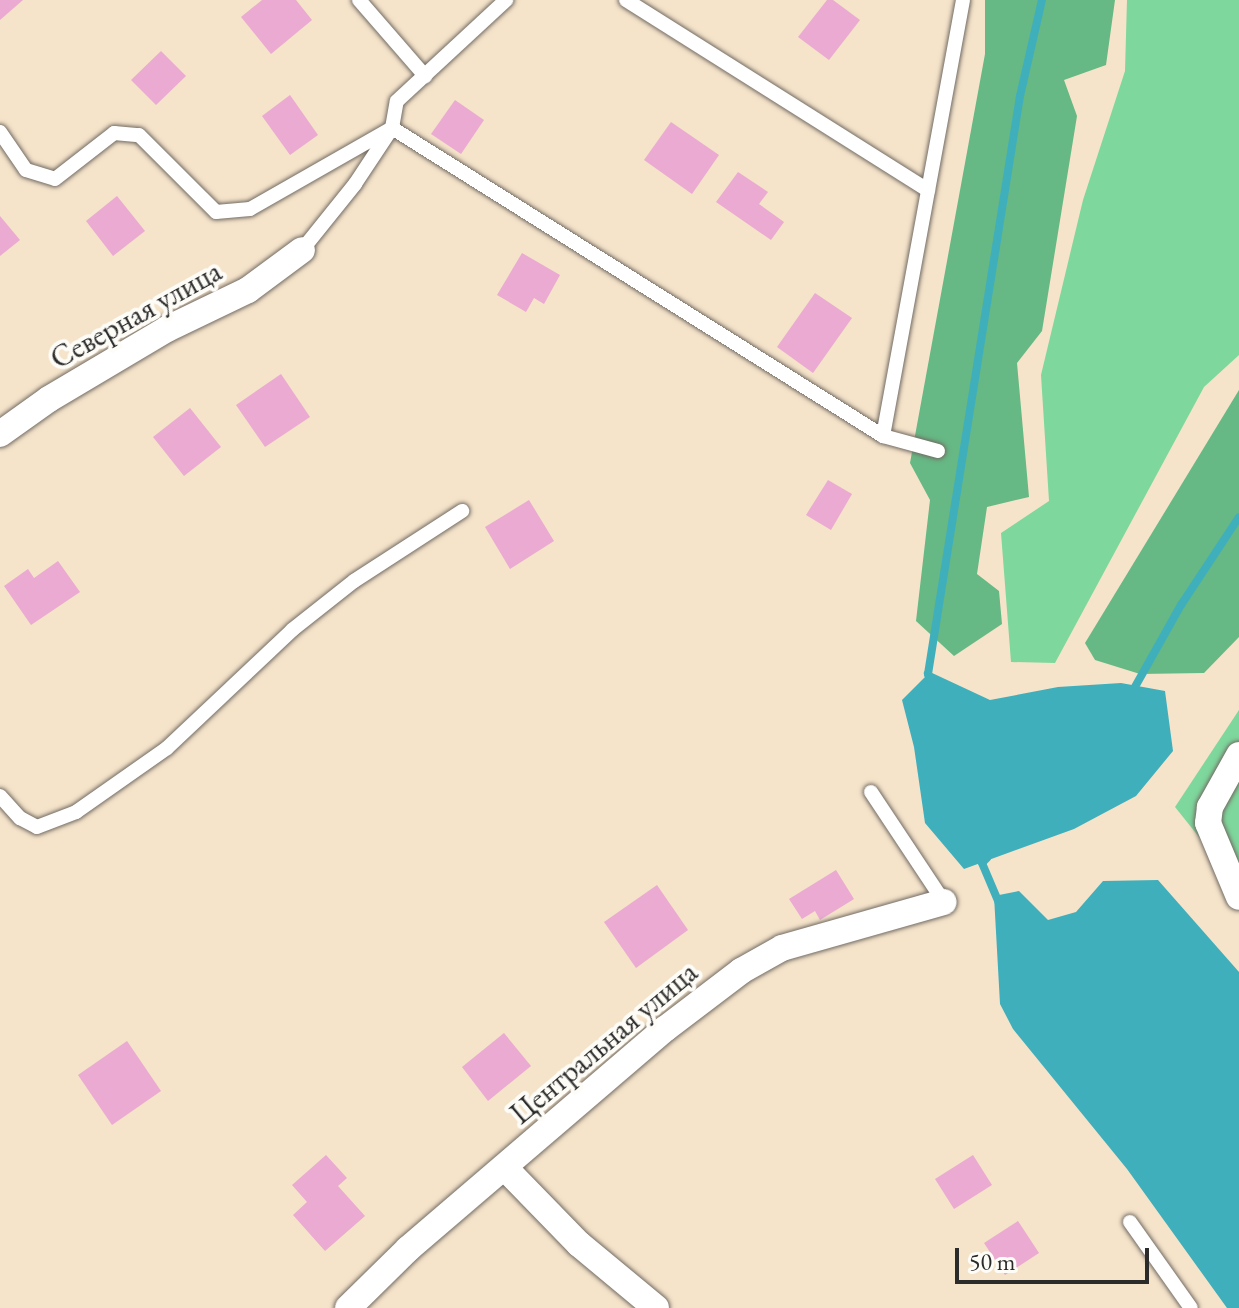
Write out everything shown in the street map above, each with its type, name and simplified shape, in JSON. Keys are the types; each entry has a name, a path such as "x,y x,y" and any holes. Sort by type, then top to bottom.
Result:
{"street":[{"name":"Северная улица","path":"0,434 49,399 167,329 248,290 302,250"},
{"path":"1239,755 1210,807 1208,823 1239,897"},
{"name":"Центральная улица","path":"348,1308 408,1249 665,1029 741,971 782,948 944,902"},
{"path":"505,1168 579,1244 656,1308"}],"lane":[{"path":"359,0 425,76"},
{"path":"302,250 355,184 392,128 397,101 506,0"},
{"path":"626,0 928,190"},
{"path":"883,436 963,0"},
{"path":"0,132 26,170 55,179 114,133 139,135 216,212 250,209 392,128"},
{"path":"392,128 883,436 938,451"},
{"path":"0,796 20,818 37,827 76,812 167,748 292,630 354,581 462,511"},
{"path":"871,792 944,902"},
{"path":"1130,1222 1191,1308"}],"green space":[{"path":"985,0 1115,0 1106,65 1064,80 1077,116 1042,331 1017,363 1029,497 987,507 977,574 999,591 1002,624 954,656 916,621 930,500 910,463 985,54"},
{"path":"1127,0 1239,0 1239,355 1204,387 1055,663 1011,662 1001,533 1049,501 1041,375 1083,200 1125,71"},
{"path":"1239,390 1239,637 1204,673 1140,674 1095,660 1085,643"},
{"path":"1239,710 1239,887 1175,807"}],"water":[{"path":"930,672 990,700 1058,687 1121,683 1165,691 1173,751 1136,796 1074,829 964,869 925,823 914,747 902,700"},
{"path":"1158,880 1239,972 1239,1308 1227,1308 1127,1169 1013,1029 1000,1004 994,896 1019,891 1048,920 1076,912 1103,881"}],"building":[{"path":"0,0 23,0 0,20"},
{"path":"262,0 296,0 312,20 271,54 241,17"},
{"path":"827,0 833,0 860,20 829,60 798,37"},
{"path":"161,51 186,76 156,105 131,80"},
{"path":"290,95 318,135 290,155 262,116"},
{"path":"455,100 484,120 461,154 431,134"},
{"path":"671,122 719,155 692,194 644,160"},
{"path":"738,172 768,192 759,204 784,222 771,240 716,202"},
{"path":"117,196 145,231 113,256 86,221"},
{"path":"0,216 20,240 0,256"},
{"path":"522,253 560,275 544,304 534,298 526,312 497,295"},
{"path":"815,293 852,318 813,373 777,347"},
{"path":"281,374 310,417 265,447 236,405"},
{"path":"190,408 221,447 184,476 153,437"},
{"path":"828,480 852,494 831,530 806,515"},
{"path":"529,500 554,541 510,569 485,527"},
{"path":"58,561 80,592 31,625 4,586 28,569 34,578"},
{"path":"836,870 854,899 820,920 815,911 802,919 789,899"},
{"path":"657,885 688,930 636,968 604,922"},
{"path":"504,1033 531,1066 488,1101 462,1067"},
{"path":"127,1041 161,1091 112,1125 78,1075"},
{"path":"326,1155 347,1178 338,1186 365,1216 325,1251 293,1215 307,1202 292,1185"},
{"path":"973,1155 992,1185 954,1209 935,1179"},
{"path":"1018,1221 1039,1253 1005,1275 984,1243"}],"waterway":[{"path":"931,681 928,674 1020,96 1042,0"},
{"path":"1131,694 1181,605 1239,517"},
{"path":"987,858 982,863 999,903"}]}
